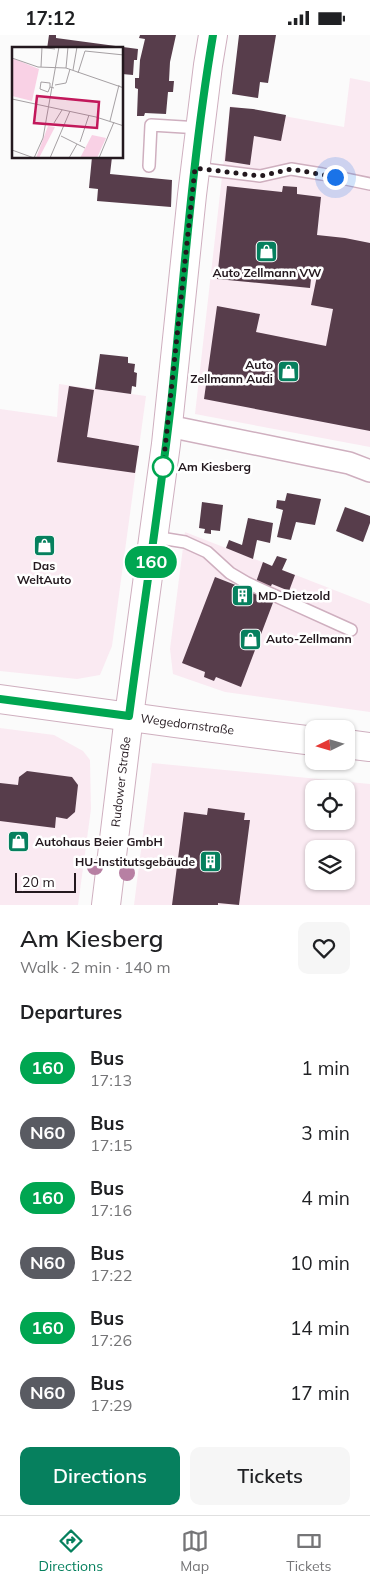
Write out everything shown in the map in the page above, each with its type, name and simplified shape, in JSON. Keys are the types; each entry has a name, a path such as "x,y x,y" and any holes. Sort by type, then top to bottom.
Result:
{"street":[{"name":"Rudower Straße","path":"106,905 168,426 195,168 213,35"},
{"path":"168,426 349,463 370,471"},
{"name":"Wegedornstraße","path":"0,699 305,740"},
{"path":"355,745 370,747"}],"lane":[{"path":"148,166 151,125 200,128"},
{"path":"195,168 260,176 291,169 370,184"},
{"path":"154,537 185,542 207,552 230,573 247,583 351,630"}],"shaded area":[{"path":"350,78 370,82 370,447 195,414 230,106 344,127"},
{"path":"59,384 146,396 112,646 100,675 77,679 0,671 0,409 57,417"},
{"name":"Auto-Zellmann","path":"185,532 370,604 370,712 225,692 173,674 170,649"},
{"path":"0,728 54,735 83,751 90,760 91,809 78,905 0,905"},
{"path":"152,763 328,780 305,780 305,830 355,830 355,783 370,784 370,905 134,905"}],"building":[{"path":"49,35 56,35 56,38 123,47 47,47"},
{"path":"140,35 176,35 170,62 169,81 174,81 173,92 168,92 166,114 145,113 144,116 137,116 138,89 135,88 135,78 139,78 140,60 145,39 139,38"},
{"path":"239,35 276,35 268,83 260,82 258,98 232,94"},
{"path":"124,47 138,49 137,60 134,60 133,75 124,74"},
{"path":"230,107 286,115 281,141 254,136 250,165 225,161"},
{"path":"92,159 112,159 110,174 172,180 171,207 97,201 98,189 89,188"},
{"path":"227,186 282,192 283,186 297,187 297,194 321,197 317,235 370,243 370,431 204,399 217,306 260,314 256,332 326,346 333,309 311,305 318,271 312,270 310,288 217,279"},
{"path":"100,354 128,357 128,363 135,364 134,372 137,373 136,387 132,386 131,394 95,389"},
{"path":"69,386 94,390 87,437 139,446 135,473 57,462"},
{"path":"287,493 321,499 315,525 296,522 291,540 277,537 283,510 276,508 277,500 285,501"},
{"path":"202,502 223,505 220,531 211,530 211,534 204,533 205,529 199,528"},
{"path":"345,507 370,516 370,523 363,542 336,531"},
{"path":"248,518 273,523 270,543 257,540 253,559 226,548 229,540 242,545"},
{"path":"277,556 287,559 282,570 295,575 289,591 272,584 270,588 256,582 263,562 272,566"},
{"path":"215,577 274,600 241,687 216,677 214,681 204,677 205,672 182,663"},
{"path":"27,771 72,777 78,785 75,812 67,819 56,817 55,828 0,821 0,783 18,785 19,777"},
{"name":"HU-Institutsgebäude","path":"208,808 245,813 244,820 250,820 239,905 218,903 218,905 172,905 184,812 207,815"}],"bus line":[{"name":"160","path":"0,699 129,716 166,444 192,195 213,35"}],"place":[{"name":"Auto Zellmann VW","path":"267,252"},
{"name":"Auto Zellmann Audi","path":"289,372"},
{"name":"Am Kiesberg","path":"163,467"},
{"name":"Das WeltAuto","path":"44,545"},
{"name":"MD-Dietzold","path":"242,596"},
{"name":"Auto-Zellmann","path":"250,639"},
{"name":"Autohaus Beier GmbH","path":"19,842"},
{"name":"HU-Institutsgebäude","path":"211,862"}],"route":[{"path":"163,467 195,168 260,176 291,169 335,177"}]}
